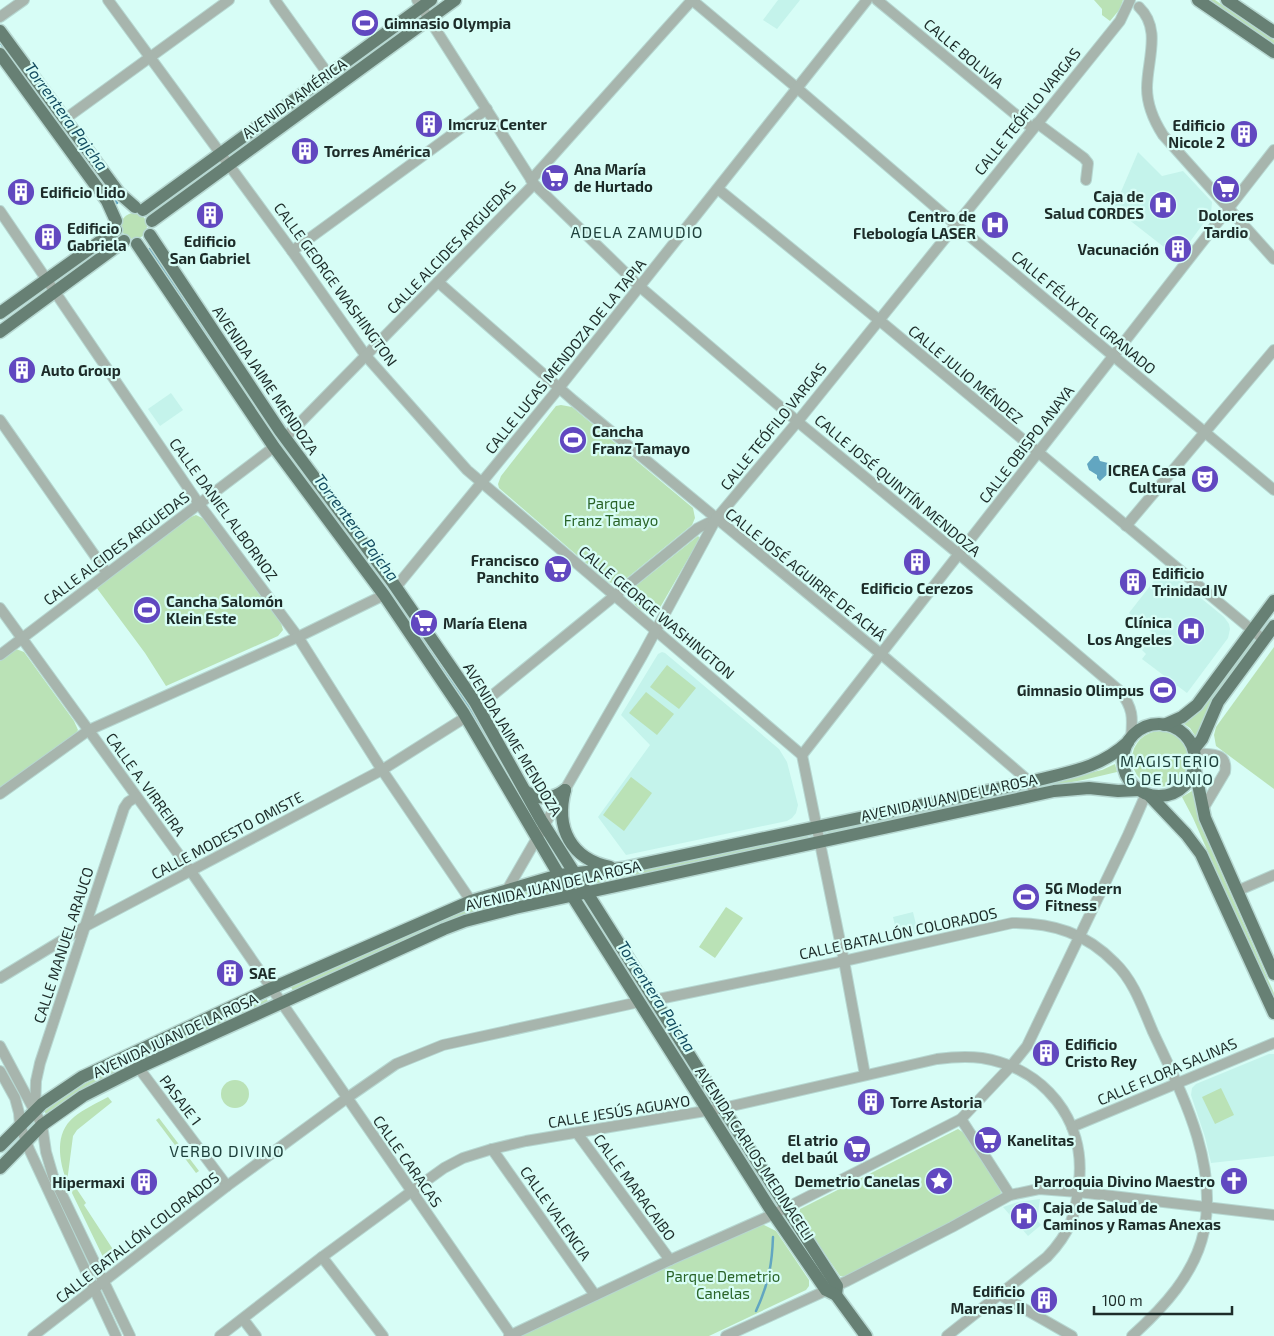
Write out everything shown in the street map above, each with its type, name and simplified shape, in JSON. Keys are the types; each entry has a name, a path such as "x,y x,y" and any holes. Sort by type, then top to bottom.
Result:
{"main road":[{"name":"AVENIDA AMÉRICA","path":"152,221 455,0"},
{"path":"1198,0 1274,52"},
{"path":"1227,0 1274,32"},
{"name":"AVENIDA AMÉRICA","path":"139,208 220,154 423,2"},
{"path":"0,31 119,193 149,215 152,221 150,236 137,244 124,242 119,236 107,201 0,54"},
{"path":"0,313 46,280 116,225 124,210 139,208"},
{"name":"AVENIDA JAIME MENDOZA","path":"150,236 284,438 396,587 478,707 545,825 588,892"},
{"path":"0,332 124,242"},
{"name":"AVENIDA JAIME MENDOZA","path":"137,244 274,447 384,595 466,717 537,840 572,895"},
{"path":"1274,600 1197,705 1182,717 1164,724 1142,728 1130,740 1123,757 1124,768 1129,779 1186,834 1201,854 1274,1013"},
{"path":"1145,793 1166,795 1177,790 1187,782 1194,756 1218,702 1274,626"},
{"path":"1164,724 1181,732 1188,739 1194,756 1203,809 1210,830 1274,974"},
{"name":"AVENIDA JUAN DE LA ROSA","path":"0,1146 35,1110 82,1077 272,988 471,901 559,875 623,868 1088,768 1118,752 1130,740"},
{"name":"AVENIDA JUAN DE LA ROSA","path":"0,1168 42,1125 83,1096 138,1068 458,924 572,895 1054,791 1089,788 1145,793"},
{"path":"525,791 531,795 545,798 565,790"},
{"path":"565,790 561,812 565,832 570,842 585,857 596,864 623,868"},
{"name":"AVENIDA CARLOS MEDINACELI","path":"588,892 786,1208 833,1290"},
{"name":"AVENIDA CARLOS MEDINACELI","path":"572,895 774,1214 866,1336"}],"street":[{"path":"0,17 24,0"},
{"name":"CALLE GEORGE WASHINGTON","path":"108,0 292,251 366,356 467,470 802,755"},
{"path":"65,119 229,0"},
{"path":"275,0 328,74"},
{"name":"CALLE FÉLIX DEL GRANADO","path":"692,0 955,224 1274,490"},
{"name":"CALLE ALCIDES ARGUEDAS","path":"284,438 438,282 533,182 692,0"},
{"name":"CALLE LUCAS MENDOZA DE LA TAPIA","path":"396,587 559,388 867,0"},
{"name":"CALLE BOLIVIA","path":"877,0 1035,126 1084,158 1088,163 1086,180"},
{"name":"CALLE TEÓFILO VARGAS","path":"1120,21 1130,0"},
{"name":"CALLE JOSÉ QUINTÍN MENDOZA","path":"423,2 430,18 533,182 639,286 1120,691 1129,702 1132,714 1130,740"},
{"path":"1141,4 1152,32 1147,88 1148,104 1154,121 1163,135 1274,257"},
{"name":"CALLE TEÓFILO VARGAS","path":"507,890 656,630 716,519 798,421 1120,21 1141,4"},
{"path":"292,251 487,109"},
{"name":"CALLE OBISPO ANAYA","path":"802,755 960,555 1274,150"},
{"name":"CALLE JULIO MÉNDEZ","path":"718,189 879,320 1264,640"},
{"name":"CALLE DANIEL ALBORNOZ","path":"0,211 199,504 298,637 382,770 471,901"},
{"name":"CALLE JOSÉ AGUIRRE DE ACHÁ","path":"438,282 559,388 881,654 1030,782 1035,795"},
{"path":"1126,526 1274,350"},
{"path":"0,420 107,574"},
{"name":"CALLE ALCIDES ARGUEDAS","path":"0,655 274,447"},
{"path":"478,707 616,597 698,528 716,519"},
{"path":"0,794 89,730 298,637 384,595"},
{"name":"CALLE A. VIRREIRA","path":"0,608 190,870 282,1003"},
{"name":"CALLE MODESTO OMISTE","path":"0,978 84,927 382,770 466,717"},
{"path":"802,755 866,1075"},
{"path":"1194,756 1220,756 1225,760 1226,765 1226,772 1203,809"},
{"path":"510,1335 670,1260 774,1214 961,1119 1011,1066 1027,1046 1128,835 1145,793"},
{"name":"CALLE MANUEL ARAUCO","path":"35,1110 36,1082 40,1063 124,808 128,802 136,797"},
{"path":"1237,891 1274,875"},
{"name":"CALLE BATALLÓN COLORADOS","path":"654,1000 1012,923 1037,923 1059,928 1079,936 1115,962 1129,979 1177,1084 1197,1136 1204,1162 1207,1207 1204,1232 1190,1267 1175,1292 1157,1313 1132,1336"},
{"name":"CALLE BATALLÓN COLORADOS","path":"33,1336 227,1186 396,1064 443,1045 638,1002"},
{"name":"CALLE CARACAS","path":"282,1003 510,1335"},
{"name":"CALLE FLORA SALINAS","path":"1072,1127 1274,1043"},
{"path":"0,1046 42,1125 46,1152 54,1176 130,1336"},
{"name":"PASAJE 1","path":"128,1055 227,1186"},
{"name":"CALLE JESÚS AGUAYO","path":"220,1336 412,1191 444,1168 463,1158 492,1149 723,1108 936,1059 959,1056 983,1058 1011,1066 1028,1075 1055,1098 1072,1127 1078,1144 1081,1165 1076,1208 1062,1241 1047,1257 947,1336"},
{"path":"0,1071 15,1098 20,1125 26,1141 116,1336"},
{"path":"961,1119 1010,1195"},
{"name":"CALLE MARACAIBO","path":"577,1133 670,1260"},
{"name":"CALLE VALENCIA","path":"492,1149 594,1295"},
{"path":"726,1336 833,1290 1010,1195 1039,1189 1274,1215"},
{"path":"322,1258 383,1336"},
{"path":"1000,1294 1072,1336"},
{"path":"243,1319 256,1336"},
{"path":"745,1327 752,1336"}],"shaded area":[{"path":"778,0 800,0 777,29 763,20"},
{"name":"Caja de Salud CORDES","path":"1138,152 1162,176 1183,171 1212,202 1211,213 1178,258 1114,208"},
{"path":"171,393 183,410 160,426 148,409"},
{"path":"1094,456 1098,456 1100,461 1108,463 1112,470 1100,481 1097,475 1089,470 1087,464"},
{"name":"Clínica Los Angeles","path":"1164,568 1224,617 1230,629 1228,638 1187,693 1142,659 1146,654 1142,650 1154,634 1129,613"},
{"path":"662,652 779,749 787,762 798,805 796,813 792,818 787,821 626,855 598,817 650,745 621,715 658,654"},
{"path":"913,912 918,933 898,938 893,917"},
{"path":"1269,1054 1274,1054 1274,1156 1211,1163 1205,1137 1191,1095 1192,1088 1196,1084"},
{"name":"Caja de Salud de Caminos y Ramas Anexas","path":"1040,1199 1037,1220 1041,1225 1028,1236 1003,1207 1018,1202"}],"green space":[{"path":"1094,0 1123,0 1120,9 1110,21 1102,15 1102,9"},
{"path":"1209,0 1215,0 1274,40 1274,44"},
{"path":"416,17 418,20 231,156 229,153"},
{"path":"134,213 143,217 147,226 143,235 134,239 125,235 121,226 125,217"},
{"name":"Parque Franz Tamayo","path":"556,406 572,407 693,508 695,518 692,525 622,582 617,584 608,582 499,488 498,484 501,476"},
{"path":"196,515 204,519 281,623 283,630 278,636 166,686 145,653 96,587"},
{"path":"698,536 700,538 658,611 648,613 638,608 632,599 632,589"},
{"path":"1251,639 1255,642 1213,699 1196,737 1190,728 1184,724 1212,695"},
{"path":"1274,647 1274,789 1216,746 1214,735 1216,727"},
{"path":"16,649 24,652 74,721 78,730 0,789 0,661"},
{"path":"667,665 696,688 679,709 650,687"},
{"path":"646,692 674,714 657,735 629,713"},
{"path":"1160,731 1171,733 1180,739 1186,748 1188,759 1186,770 1180,779 1171,785 1160,787 1149,785 1140,779 1134,770 1132,759 1134,748 1140,739 1149,733"},
{"path":"1115,764 1117,772 1039,788 1039,784 1102,770"},
{"path":"631,777 652,793 624,831 603,815"},
{"path":"1027,787 1028,790 828,835 827,831"},
{"path":"1192,791 1200,824 1274,993 1274,1002 1182,797"},
{"path":"808,836 809,839 622,878 597,885 592,877 623,874"},
{"path":"552,884 558,893 469,913 427,929 293,991 291,987 465,910"},
{"path":"726,907 743,918 715,958 699,947"},
{"path":"267,999 268,1002 141,1061 139,1058"},
{"path":"123,1065 125,1068 85,1088 47,1115 44,1111 82,1085"},
{"path":"235,1080 245,1084 249,1094 245,1104 235,1108 225,1104 221,1094 225,1084"},
{"path":"1221,1088 1234,1115 1215,1124 1202,1097"},
{"path":"108,1097 112,1102 77,1130 73,1136 67,1182 60,1156 63,1131 74,1117"},
{"path":"159,1118 199,1171 196,1173 156,1120"},
{"name":"Parque Demetrio Canelas","path":"958,1129 964,1133 1000,1188 1001,1193 998,1199 846,1277 840,1276 799,1216 800,1209"},
{"path":"74,1185 86,1203 84,1205 114,1251 104,1259 72,1193"},
{"name":"Parque Demetrio Canelas","path":"755,1224 762,1224 776,1231 809,1280 809,1286 806,1290 709,1336 518,1336"}],"waterway":[{"name":"Torrentera Pajcha","path":"0,42 117,203"},
{"name":"Torrentera Pajcha","path":"150,249 278,440 391,592 473,713 530,814"},
{"name":"Torrentera Pajcha","path":"547,840 561,865"},
{"name":"Torrentera Pajcha","path":"570,881 575,889"},
{"name":"Torrentera Pajcha","path":"586,905 645,996"},
{"name":"Torrentera Pajcha","path":"731,1132 765,1186"},
{"name":"Torrentera Pajcha","path":"756,1311 769,1275 773,1237"}],"place":[{"name":"Gimnasio Olympia","path":"365,23"},
{"name":"Imcruz Center","path":"429,124"},
{"name":"Edificio Nicole 2","path":"1244,134"},
{"name":"Torres América","path":"305,151"},
{"name":"Ana María de Hurtado","path":"555,178"},
{"name":"Dolores Tardio","path":"1226,189"},
{"name":"Edificio Lido","path":"21,192"},
{"name":"Caja de Salud CORDES","path":"1163,205"},
{"name":"Edificio San Gabriel","path":"210,215"},
{"name":"Centro de Flebología LASER","path":"995,225"},
{"name":"Edificio Gabriela","path":"48,237"},
{"name":"Vacunación","path":"1178,249"},
{"name":"Auto Group","path":"22,370"},
{"name":"Cancha Franz Tamayo","path":"573,440"},
{"name":"ICREA Casa Cultural","path":"1205,479"},
{"name":"Edificio Cerezos","path":"917,562"},
{"name":"Francisco Panchito","path":"558,569"},
{"name":"Edificio Trinidad IV","path":"1133,582"},
{"name":"Cancha Salomón Klein Este","path":"147,610"},
{"name":"María Elena","path":"424,623"},
{"name":"Clínica Los Angeles","path":"1191,631"},
{"name":"Gimnasio Olimpus","path":"1163,690"},
{"name":"5G Modern Fitness","path":"1026,897"},
{"name":"SAE","path":"230,973"},
{"name":"Edificio Cristo Rey","path":"1046,1053"},
{"name":"Torre Astoria","path":"871,1102"},
{"name":"Kanelitas","path":"988,1140"},
{"name":"El atrio del baúl","path":"857,1149"},
{"name":"Demetrio Canelas","path":"939,1181"},
{"name":"Parroquia Divino Maestro","path":"1234,1181"},
{"name":"Hipermaxi","path":"144,1182"},
{"name":"Caja de Salud de Caminos y Ramas Anexas","path":"1024,1216"},
{"name":"Edificio Marenas II","path":"1044,1300"}],"district":[{"name":"ADELA ZAMUDIO","path":"637,231"},
{"name":"MAGISTERIO 6 DE JUNIO","path":"1170,769"},
{"name":"VERBO DIVINO","path":"227,1150"}]}
